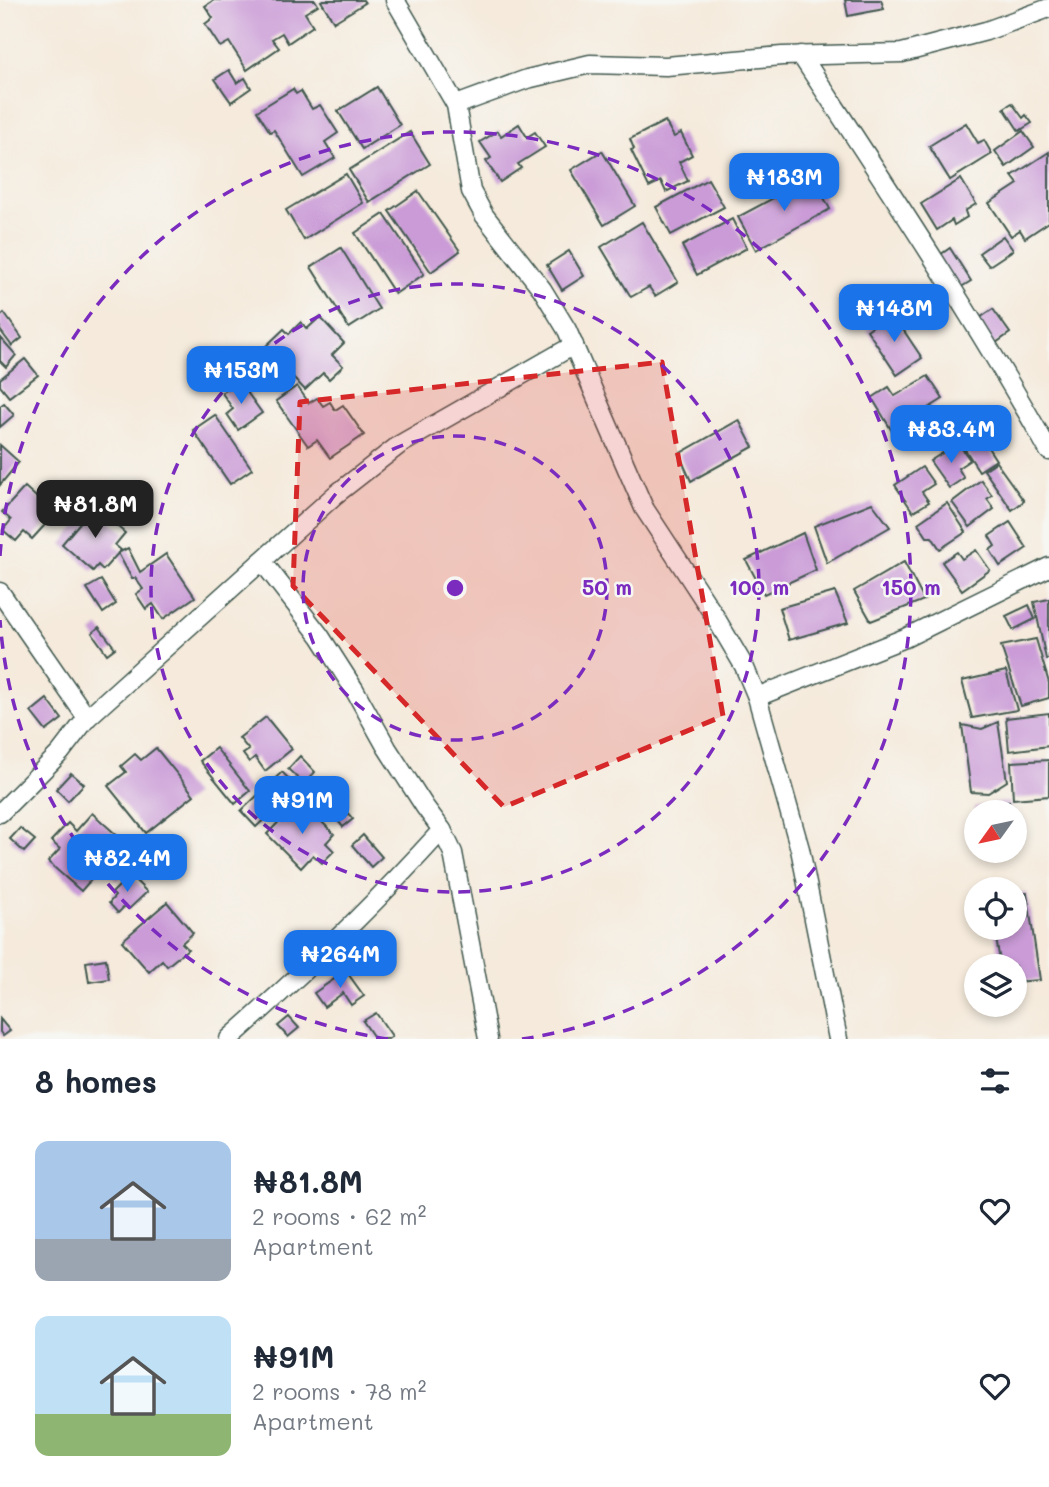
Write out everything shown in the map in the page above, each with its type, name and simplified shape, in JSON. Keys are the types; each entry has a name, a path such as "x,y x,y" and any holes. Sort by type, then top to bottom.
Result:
{"street":[{"path":"395,0 456,105 471,191 484,215 542,289 574,345 644,508 715,615 744,666 757,697 800,849 838,1039"},
{"path":"456,105 527,79 590,64 666,66 801,55 902,53 986,31 1049,8"},
{"path":"801,55 1009,378 1049,451"},
{"path":"0,813 60,753 87,718 335,495 399,445 574,345"},
{"path":"262,561 320,636 387,748 442,830 453,853 488,1039"},
{"path":"757,697 905,638 1049,567"},
{"path":"0,592 87,718"},
{"path":"229,1039 299,978 319,954 400,877 442,830"}],"highlighted area":[{"path":"662,362 723,716 504,807 293,586 300,402"}],"building":[{"path":"214,0 315,0 318,5 305,13 313,26 288,43 282,33 272,39 279,48 247,70 229,42 220,47 205,24 213,18 205,6"},
{"path":"363,0 365,3 334,22 321,1"},
{"path":"845,0 881,0 884,9 848,16"},
{"path":"229,70 237,83 245,78 251,88 231,102 215,79"},
{"path":"377,87 400,125 362,149 338,111"},
{"path":"293,89 296,94 301,91 312,109 320,105 338,133 325,142 335,158 303,177 274,130 270,132 257,111"},
{"path":"1012,103 1023,118 1026,115 1032,123 1019,131 1004,108"},
{"path":"665,121 674,137 681,133 692,155 679,162 688,181 666,192 661,181 649,187 631,150 634,149 630,139"},
{"path":"966,123 978,143 984,140 992,154 950,180 929,146"},
{"path":"519,124 527,137 535,132 545,147 518,164 521,168 500,182 486,161 491,158 480,142 498,131 501,136"},
{"path":"1023,131 1034,147 1006,167 995,151"},
{"path":"410,132 430,164 369,202 349,170"},
{"path":"602,151 635,206 604,225 571,170"},
{"path":"1049,152 1049,222 1025,238 1020,230 1011,236 989,203 1018,184 1012,176"},
{"path":"346,174 363,203 304,240 286,210"},
{"path":"813,177 830,209 756,250 738,217"},
{"path":"708,179 724,207 671,235 656,207"},
{"path":"961,179 976,204 965,211 967,217 954,225 952,220 937,230 921,204"},
{"path":"418,191 460,251 431,272 389,211"},
{"path":"384,214 424,274 395,294 355,233"},
{"path":"732,219 747,248 697,275 682,246"},
{"path":"642,222 678,282 655,296 649,287 631,297 601,247"},
{"path":"1003,236 1013,250 989,266 979,253"},
{"path":"341,248 379,309 349,328 311,267"},
{"path":"950,248 971,281 958,289 937,257"},
{"path":"569,251 584,276 562,290 547,265"},
{"path":"993,309 1010,333 993,345 977,320"},
{"path":"4,313 22,338 12,346 0,330 0,317"},
{"path":"892,313 922,358 897,375 867,330"},
{"path":"320,317 344,343 332,355 343,366 329,379 323,373 305,390 265,347 284,329 289,334 301,322 307,329"},
{"path":"0,337 16,355 6,367 0,361"},
{"path":"25,359 38,375 9,397 0,386 0,379"},
{"path":"928,376 943,399 892,431 872,398 889,387 895,396"},
{"path":"239,381 262,413 238,430 227,414 233,409 222,393"},
{"path":"297,386 309,403 317,398 323,406 330,402 335,410 343,405 364,435 330,458 317,440 308,446 276,401"},
{"path":"4,403 14,415 0,427 0,406"},
{"path":"215,415 252,469 230,484 193,430"},
{"path":"739,420 753,447 691,481 679,454"},
{"path":"976,429 996,460 979,471 959,440"},
{"path":"958,443 970,460 958,468 964,478 949,488 930,461"},
{"path":"0,445 19,462 0,485"},
{"path":"996,462 1024,501 1012,510 984,470"},
{"path":"922,467 934,484 922,492 929,502 913,512 895,485"},
{"path":"981,480 992,495 987,499 994,509 970,527 952,502"},
{"path":"25,487 55,514 32,539 24,532 16,541 3,530 11,520 2,512"},
{"path":"872,503 890,527 827,563 814,526"},
{"path":"947,503 966,532 940,549 932,537 927,537 918,523"},
{"path":"94,506 125,533 115,545 121,550 103,570 98,565 93,571 62,544"},
{"path":"1010,522 1027,548 1000,566 990,550 995,546 989,536"},
{"path":"803,533 816,570 764,594 746,560"},
{"path":"128,548 140,572 166,554 195,597 163,619 153,604 146,609 136,594 143,589 135,578 132,579 118,553"},
{"path":"976,550 990,570 962,590 942,562 957,552 962,559"},
{"path":"904,562 924,600 871,621 854,591"},
{"path":"101,580 116,604 103,613 87,588"},
{"path":"835,592 848,623 789,640 779,608"},
{"path":"1049,599 1049,659 1046,659 1034,602"},
{"path":"1029,605 1035,619 1013,630 1006,616"},
{"path":"99,627 115,648 107,654 92,633"},
{"path":"1036,639 1049,683 1049,698 1021,706 1001,646"},
{"path":"1006,671 1017,710 972,718 962,681"},
{"path":"47,699 62,719 46,731 31,712"},
{"path":"1049,713 1049,746 1009,751 1006,718"},
{"path":"266,717 292,749 265,771 255,757 249,762 243,754 249,750 239,738"},
{"path":"998,722 1007,781 988,793 971,792 962,725 982,729"},
{"path":"156,748 194,795 146,833 108,786 126,772 121,766 135,754 141,760"},
{"path":"216,748 250,791 235,804 200,761"},
{"path":"300,756 315,772 304,784 288,769"},
{"path":"1049,760 1049,796 1013,799 1011,762"},
{"path":"282,772 298,788 256,827 241,811"},
{"path":"71,773 84,784 68,801 56,789"},
{"path":"332,795 353,819 343,827 323,803"},
{"path":"300,800 334,834 326,843 334,851 322,863 313,855 301,868 267,834"},
{"path":"92,813 140,856 117,881 102,867 81,891 48,862 60,849 51,841 68,823 76,831"},
{"path":"20,828 35,840 24,852 10,839"},
{"path":"363,835 382,857 371,867 352,845"},
{"path":"130,875 147,892 129,909 125,906 118,913 109,903 115,896 112,893"},
{"path":"1027,893 1040,980 1027,981 1027,954 999,954 996,940 1027,940"},
{"path":"167,902 193,933 182,943 188,949 167,966 162,960 149,972 122,941"},
{"path":"106,959 109,979 89,982 86,962"},
{"path":"346,971 364,996 351,1005 343,993 324,1007 314,993"},
{"path":"376,1013 392,1036 388,1039 375,1039 363,1021"},
{"path":"289,1017 299,1028 288,1037 278,1026"},
{"path":"0,1019 10,1031 3,1036 0,1032"}]}
